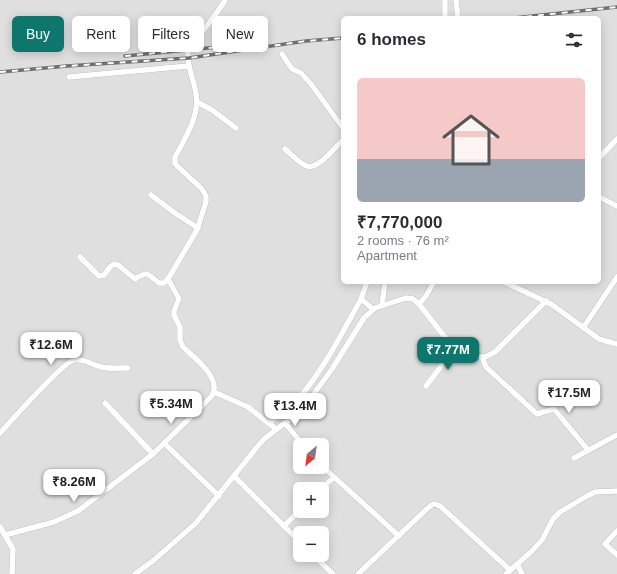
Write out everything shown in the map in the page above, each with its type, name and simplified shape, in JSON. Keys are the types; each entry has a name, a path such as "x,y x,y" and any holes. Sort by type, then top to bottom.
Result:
{"street":[{"path":"80,256 99,276 104,275 114,264 118,265 135,279 147,274 159,283 164,282 168,279 198,228 206,202 206,196 202,189 175,164 176,157 194,118 197,102 195,88 188,66 188,51 221,9 225,0"},
{"path":"445,0 445,16"},
{"path":"456,0 458,16"},
{"path":"282,54 292,69 301,73 311,84 341,125"},
{"path":"69,77 188,66"},
{"path":"197,102 212,110 236,128"},
{"path":"601,156 617,139"},
{"path":"285,149 306,166 311,167 319,164 341,142"},
{"path":"151,195 198,228"},
{"path":"601,198 617,206"},
{"path":"583,328 617,277"},
{"path":"5,535 54,522 78,511 153,454 212,396 215,384 203,366 180,344 180,327 174,315 179,299 168,279"},
{"path":"269,423 298,399 312,382 364,302 368,284"},
{"path":"382,305 384,284"},
{"path":"419,304 433,284"},
{"path":"508,284 546,301 599,339 617,344"},
{"path":"135,574 154,560 196,523 257,447 276,429 302,410 332,369 364,318 373,309 382,305 410,298 419,304 444,336 474,355 482,357 495,352 546,301"},
{"path":"364,302 373,309"},
{"path":"426,386 457,345"},
{"path":"482,357 486,368 537,414 554,409 588,450"},
{"path":"0,433 70,361 81,360 100,367 128,368"},
{"path":"214,392 242,403 276,429"},
{"path":"104,402 153,454"},
{"path":"285,423 297,438"},
{"path":"574,458 617,435"},
{"path":"164,443 218,496"},
{"path":"329,472 399,536"},
{"path":"234,476 293,535"},
{"path":"329,482 334,477"},
{"path":"359,574 430,506 434,504 440,506 508,572 542,540 553,519 560,512 595,492 617,491"},
{"path":"284,526 293,517"},
{"path":"0,528 13,549 12,574"},
{"path":"617,532 605,544 617,555"},
{"path":"320,562 333,574"},
{"path":"517,564 522,574"}],"shaded area":[{"path":"0,0 617,0 617,574 0,574"}],"railway":[{"path":"533,16 617,7"},
{"path":"0,72 189,58 306,41 341,38"},
{"path":"125,56 212,48"}]}
